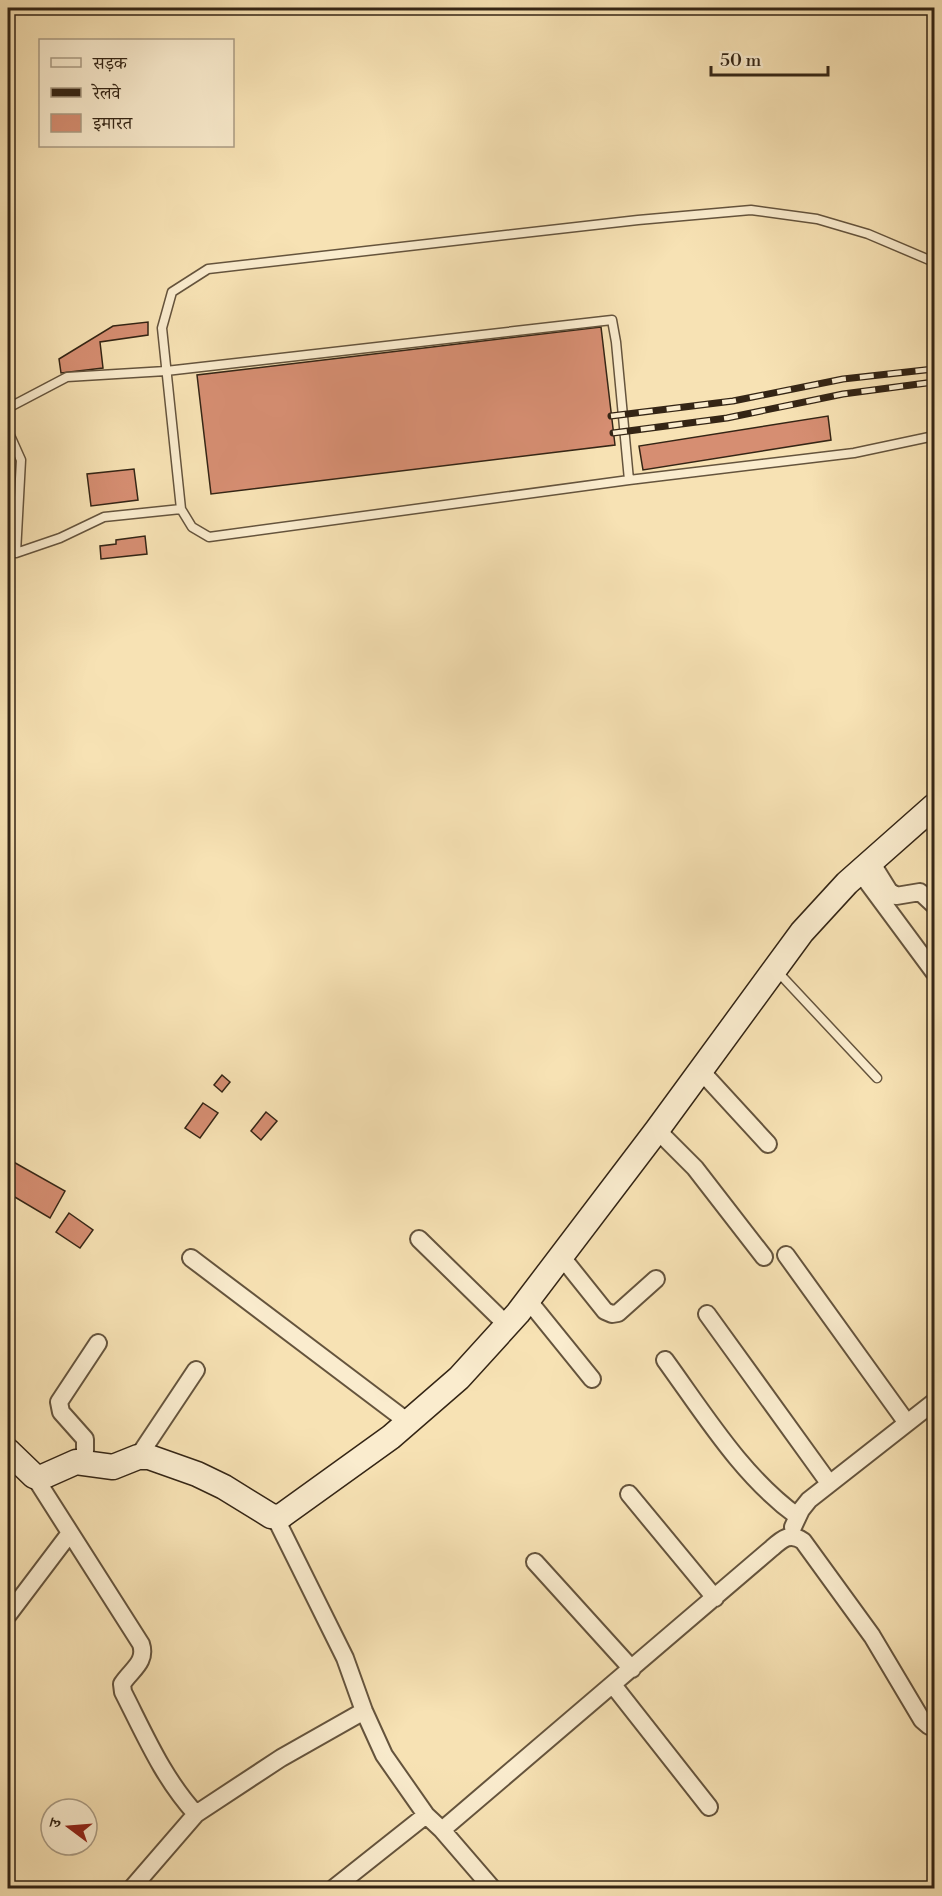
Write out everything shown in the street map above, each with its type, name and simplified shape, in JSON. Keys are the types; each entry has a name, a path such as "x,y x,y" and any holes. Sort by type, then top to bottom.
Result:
{"street":[{"path":"275,1517 284,1514 392,1437 459,1378 528,1300 701,1071 802,932 865,867 934,806"},
{"path":"865,867 896,896 920,892 934,905"},
{"path":"865,867 934,972"},
{"path":"701,1071 768,1144"},
{"path":"657,1130 695,1168 764,1257"},
{"path":"419,1239 507,1325"},
{"path":"786,1255 907,1423"},
{"path":"561,1256 606,1311 612,1314 618,1313 656,1279"},
{"path":"191,1258 408,1422"},
{"path":"528,1300 592,1379"},
{"path":"707,1314 830,1483"},
{"path":"81,1462 86,1439 61,1412 59,1402 98,1343"},
{"path":"665,1360 746,1469 763,1489 797,1516"},
{"path":"138,1457 196,1370"},
{"path":"789,1536 797,1516 809,1500 934,1402"},
{"path":"9,1457 40,1478 70,1463 81,1462 113,1467 138,1457 150,1457 197,1474 275,1517 345,1658 364,1711 384,1755 426,1815 442,1830 492,1888"},
{"path":"34,1476 141,1644 142,1657 125,1680 123,1692 172,1786 196,1814"},
{"path":"629,1494 715,1598"},
{"path":"8,1615 70,1533"},
{"path":"442,1830 781,1540 789,1536 803,1540 872,1636 921,1720 929,1726 934,1726"},
{"path":"535,1562 632,1669"},
{"path":"613,1685 709,1807"},
{"path":"132,1888 196,1814 281,1758 364,1711"},
{"path":"334,1888 426,1815"}],"lane":[{"path":"934,262 868,234 817,219 751,210 638,220 208,269 172,292 162,328 181,509 192,527 209,537 629,480 854,453 934,436"},
{"path":"8,408 67,377 166,371 612,320 629,480"},
{"path":"8,431 21,460 16,553 60,538 104,517 181,509"},
{"path":"776,969 877,1078"}],"building":[{"path":"148,322 148,335 100,342 103,368 61,373 59,359 113,326"},
{"path":"601,327 615,445 211,494 197,375"},
{"path":"828,416 831,440 643,470 639,446"},
{"path":"134,469 138,500 91,506 87,474"},
{"path":"145,536 147,554 101,559 100,546 116,544 116,540"},
{"path":"222,1075 230,1082 222,1092 214,1085"},
{"path":"203,1103 218,1113 200,1138 185,1128"},
{"path":"266,1112 277,1121 261,1140 251,1131"},
{"path":"10,1160 65,1191 50,1218 8,1193"},
{"path":"69,1213 93,1230 80,1248 56,1232"}],"railway":[{"path":"611,416 733,401 843,379 934,369"},
{"path":"613,433 727,418 843,394 934,382"}]}
